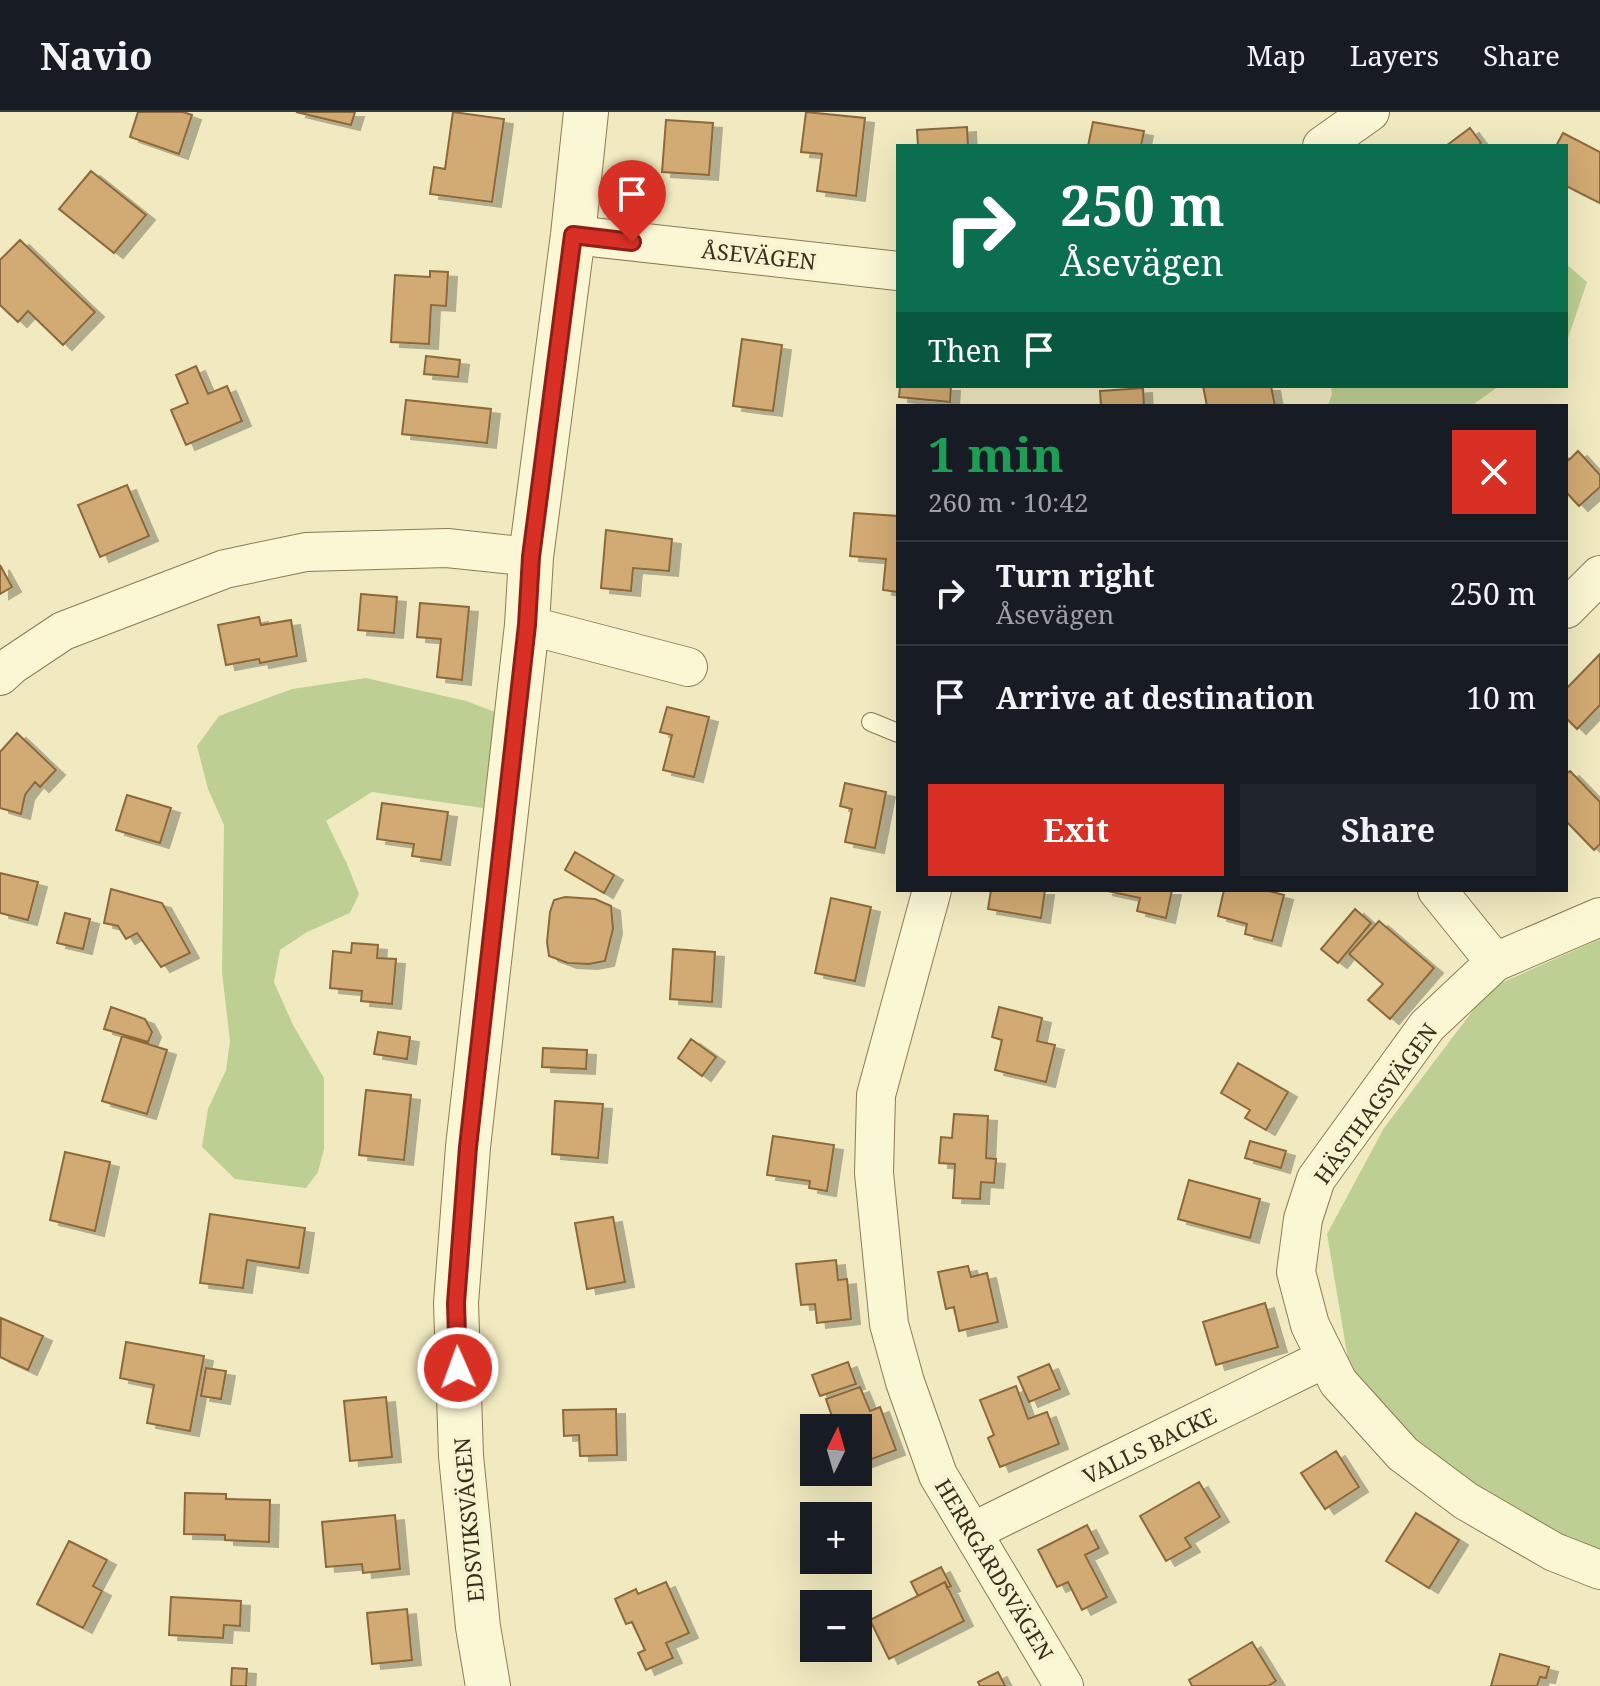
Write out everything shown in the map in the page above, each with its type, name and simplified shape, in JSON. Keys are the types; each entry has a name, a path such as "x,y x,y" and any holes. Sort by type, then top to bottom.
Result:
{"street":[{"name":"EDSVIKSVÄGEN","path":"488,1686 478,1627 461,1456 456,1303 468,1147 527,625 531,557 586,112"},
{"path":"1325,144 1370,112"},
{"name":"ÅSEVÄGEN","path":"573,235 896,271"},
{"path":"0,676 63,631 225,569 306,552 447,548 531,557"},
{"path":"1568,607 1600,575"},
{"path":"527,625 688,667"},
{"name":"HERRGÅRDSVÄGEN","path":"931,892 876,1095 874,1173 889,1324 905,1382 938,1475 1064,1686"},
{"path":"1439,892 1495,962"},
{"name":"HÄSTHAGSVÄGEN","path":"1600,917 1495,962 1427,1026 1316,1179 1303,1219 1296,1272 1310,1325 1338,1382 1403,1454 1466,1501 1554,1552 1600,1570"},
{"name":"VALLS BACKE","path":"972,1532 1326,1358"}],"lane":[{"path":"871,722 896,732"}],"green space":[{"path":"1568,266 1587,282 1568,338"},
{"path":"1331,388 1496,388 1474,404 1329,404"},
{"path":"366,678 466,701 495,712 483,808 372,792 326,821 359,894 350,913 307,932 280,950 274,982 293,1025 324,1078 324,1149 318,1172 306,1188 235,1179 202,1147 208,1109 226,1070 230,1041 222,972 224,825 208,789 197,746 219,716 292,689"},
{"path":"1600,939 1600,1549 1564,1537 1431,1469 1353,1389 1327,1234 1384,1128 1490,988"}],"building":[{"path":"138,112 183,112 192,115 179,154 130,137"},
{"path":"296,112 355,112 351,125"},
{"path":"453,112 504,119 492,202 430,194 434,167 445,169"},
{"path":"806,112 865,118 856,196 817,191 822,154 801,152"},
{"path":"666,120 713,123 709,175 662,172"},
{"path":"1093,122 1144,131 1141,144 1088,144"},
{"path":"967,127 968,144 918,144 917,130"},
{"path":"1470,128 1481,143 1480,144 1449,144"},
{"path":"1563,133 1600,152 1600,203 1568,187 1568,144 1557,144"},
{"path":"91,171 146,215 114,253 59,209"},
{"path":"20,240 95,312 63,345 28,311 18,322 0,305 0,260"},
{"path":"430,271 448,272 446,306 431,305 429,344 391,342 395,275 430,277"},
{"path":"742,339 782,345 773,411 733,406"},
{"path":"426,356 460,360 458,377 424,374"},
{"path":"196,366 208,394 227,386 242,421 186,445 171,410 188,403 176,375"},
{"path":"900,388 951,388 950,402 899,397"},
{"path":"1143,388 1144,404 1101,404 1100,391"},
{"path":"1203,388 1271,388 1275,404 1207,404"},
{"path":"406,400 491,409 487,443 402,434"},
{"path":"1578,451 1600,475 1600,487 1579,506 1568,494 1569,460"},
{"path":"127,485 149,536 100,557 78,505"},
{"path":"854,513 896,516 896,592 883,590 886,559 850,556"},
{"path":"606,530 672,539 669,571 633,568 631,591 601,588"},
{"path":"0,565 12,587 0,594"},
{"path":"361,594 397,597 394,633 358,630"},
{"path":"420,603 469,607 462,680 437,677 441,639 417,637"},
{"path":"259,617 261,625 291,620 297,656 226,665 218,625"},
{"path":"1600,654 1600,705 1577,729 1568,720 1568,687"},
{"path":"667,707 709,717 694,777 663,770 672,735 660,732"},
{"path":"17,733 56,770 40,787 35,782 25,795 21,814 0,808 0,752"},
{"path":"1570,771 1600,802 1600,844 1594,850 1568,823"},
{"path":"845,783 886,792 875,848 845,842 852,809 840,806"},
{"path":"127,795 171,808 160,843 116,830"},
{"path":"382,803 448,812 441,860 412,856 414,844 377,839"},
{"path":"575,852 614,875 604,893 565,870"},
{"path":"0,873 38,882 28,920 0,913"},
{"path":"111,889 162,903 190,953 161,967 137,933 126,939 118,926 104,923"},
{"path":"991,892 1045,892 1041,918 988,909"},
{"path":"1112,892 1172,892 1166,918 1137,911 1140,898"},
{"path":"1224,892 1273,892 1284,895 1272,941 1245,934 1247,924 1218,916"},
{"path":"565,897 595,899 611,906 613,929 605,961 568,963 549,956 550,912 554,900"},
{"path":"831,898 871,907 855,981 815,973"},
{"path":"1355,909 1371,923 1338,963 1321,949"},
{"path":"65,913 90,919 83,949 57,943"},
{"path":"1379,921 1434,968 1390,1019 1368,1000 1383,984 1349,954"},
{"path":"352,943 378,945 377,958 396,959 392,1004 361,1001 362,991 330,988 333,951 351,953"},
{"path":"673,949 715,952 712,1002 670,999"},
{"path":"111,1007 145,1019 152,1032 148,1042 104,1029"},
{"path":"999,1007 1042,1018 1037,1041 1055,1045 1046,1082 995,1070 1002,1040 992,1037"},
{"path":"378,1032 410,1037 407,1059 374,1054"},
{"path":"122,1036 167,1050 147,1114 102,1101"},
{"path":"691,1039 716,1057 702,1076 678,1058"},
{"path":"543,1048 587,1050 586,1069 542,1067"},
{"path":"1238,1063 1288,1092 1266,1130 1245,1118 1250,1110 1221,1093"},
{"path":"366,1090 411,1095 404,1160 359,1155"},
{"path":"555,1101 603,1104 598,1158 552,1154"},
{"path":"954,1114 988,1116 986,1158 996,1159 994,1183 981,1182 980,1199 953,1198 955,1164 939,1163 941,1137 952,1138"},
{"path":"773,1136 834,1145 827,1191 809,1188 810,1181 767,1175"},
{"path":"1250,1141 1286,1151 1281,1168 1245,1158"},
{"path":"65,1152 110,1162 95,1231 50,1220"},
{"path":"1189,1180 1260,1199 1250,1238 1178,1219"},
{"path":"210,1214 305,1228 299,1268 247,1260 243,1288 200,1283"},
{"path":"613,1217 625,1282 587,1289 575,1223"},
{"path":"836,1260 838,1280 847,1279 851,1319 817,1323 815,1304 801,1305 796,1264"},
{"path":"968,1266 971,1277 987,1273 998,1322 959,1331 954,1307 946,1309 938,1272"},
{"path":"1265,1303 1278,1347 1216,1365 1203,1322"},
{"path":"1,1318 43,1336 28,1370 0,1357"},
{"path":"126,1342 204,1356 190,1431 147,1423 154,1385 120,1378"},
{"path":"848,1362 856,1384 820,1396 812,1375"},
{"path":"1049,1364 1060,1389 1029,1402 1018,1377"},
{"path":"206,1368 226,1371 221,1399 201,1396"},
{"path":"1016,1386 1028,1419 1047,1412 1059,1444 1000,1467 988,1438 994,1435 980,1400"},
{"path":"860,1387 870,1411 880,1407 896,1450 872,1459 872,1414 831,1414 826,1399"},
{"path":"386,1397 392,1457 350,1461 344,1401"},
{"path":"616,1409 617,1455 580,1456 579,1435 564,1436 563,1410"},
{"path":"1336,1451 1359,1487 1325,1509 1301,1473"},
{"path":"1199,1482 1220,1517 1185,1538 1191,1547 1166,1561 1140,1516"},
{"path":"185,1493 226,1494 226,1499 270,1500 269,1542 225,1540 225,1535 184,1534"},
{"path":"1416,1513 1459,1540 1429,1588 1386,1561"},
{"path":"395,1515 400,1569 363,1573 362,1564 326,1567 322,1522"},
{"path":"1087,1525 1099,1548 1085,1555 1107,1597 1082,1610 1068,1582 1057,1587 1038,1550"},
{"path":"69,1541 107,1560 93,1586 102,1591 83,1628 37,1604"},
{"path":"941,1567 951,1586 947,1588 945,1582 918,1596 911,1582"},
{"path":"666,1582 689,1633 666,1643 673,1658 646,1670 638,1653 645,1650 632,1622 626,1624 615,1599 636,1589 638,1594"},
{"path":"945,1582 964,1621 889,1659 872,1619"},
{"path":"171,1597 241,1601 240,1626 224,1625 223,1638 169,1635"},
{"path":"407,1609 412,1660 372,1664 367,1613"},
{"path":"1252,1642 1276,1681 1268,1686 1192,1686 1189,1680"},
{"path":"1500,1654 1549,1667 1546,1678 1540,1677 1537,1686 1491,1686"},
{"path":"232,1668 247,1669 246,1686 231,1686"},
{"path":"998,1672 1005,1686 980,1686 978,1682"}],"route":[{"path":"458,1368 456,1303 468,1147 527,625 531,557 573,235 632,242"}]}
